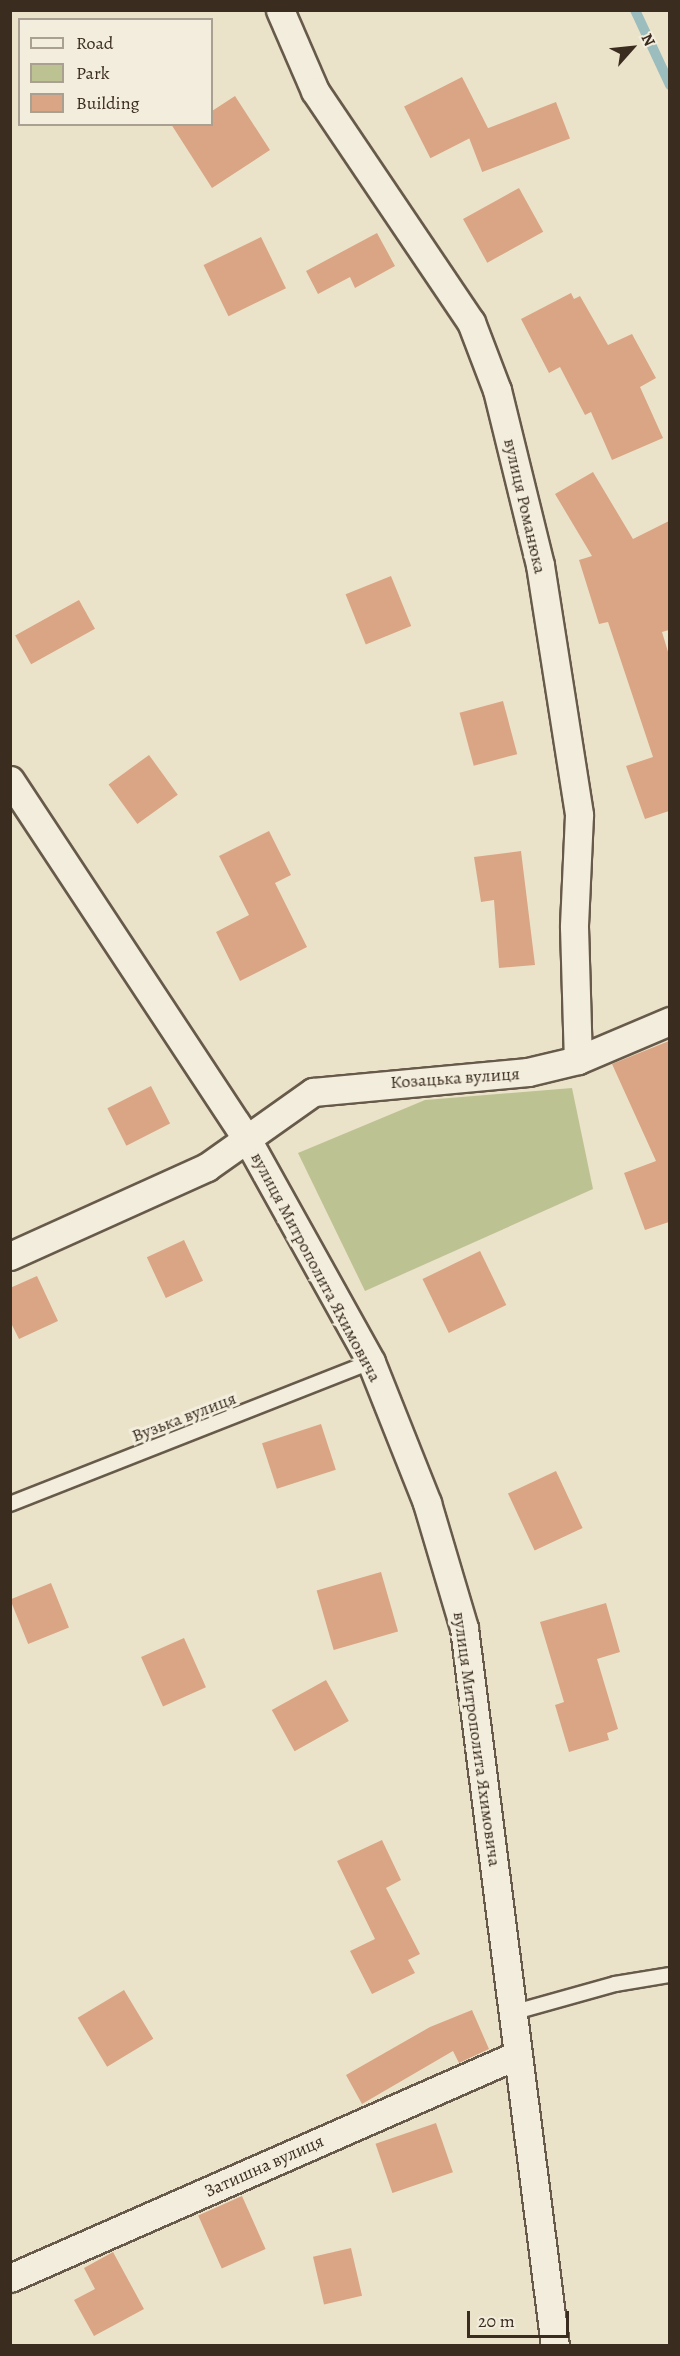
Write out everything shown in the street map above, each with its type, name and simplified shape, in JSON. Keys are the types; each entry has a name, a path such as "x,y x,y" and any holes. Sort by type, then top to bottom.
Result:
{"street":[{"name":"вулиця Романюка","path":"280,10 315,91 471,322 497,390 540,565 579,815 574,927 578,1060"},
{"name":"вулиця Митрополита Яхимовича","path":"10,780 247,1139 371,1362 428,1503 464,1628 515,2012 518,2055 555,2346"},
{"name":"Козацька вулиця","path":"10,1256 207,1167 313,1092 528,1072 578,1060 669,1022"},
{"name":"Затишна вулиця","path":"10,2278 518,2055"}],"lane":[{"name":"Вузька вулиця","path":"10,1504 371,1362"},
{"path":"515,2012 615,1984 669,1975"}],"green space":[{"path":"572,1088 593,1189 365,1291 298,1153 425,1100"}],"building":[{"path":"462,77 488,129 430,158 404,107"},
{"path":"235,96 270,150 212,188 172,126 213,126 213,110"},
{"path":"556,102 570,138 482,172 468,136"},
{"path":"519,188 543,232 487,263 463,219"},
{"path":"377,233 395,266 355,288 350,277 318,294 306,271"},
{"path":"261,237 286,288 228,316 203,265"},
{"path":"571,293 574,299 580,296 608,345 632,334 656,378 640,387 663,438 612,460 591,412 585,415 560,367 549,373 521,319"},
{"path":"593,472 633,539 669,521 669,630 662,632 669,655 669,811 645,819 626,766 653,757 608,622 599,624 579,560 592,556 555,494"},
{"path":"391,576 411,626 366,644 346,594"},
{"path":"79,600 95,629 31,664 15,635"},
{"path":"503,701 517,754 474,766 460,713"},
{"path":"149,755 178,795 137,824 109,784"},
{"path":"269,831 291,875 275,883 307,947 240,981 216,932 249,915 219,856"},
{"path":"521,851 535,965 499,968 494,900 481,902 474,857"},
{"path":"669,1041 669,1222 645,1230 624,1173 656,1161 612,1064"},
{"path":"151,1086 170,1123 126,1146 107,1108"},
{"path":"184,1240 203,1281 166,1298 147,1257"},
{"path":"480,1251 506,1305 449,1333 422,1279"},
{"path":"37,1276 58,1321 19,1339 10,1321 10,1288"},
{"path":"321,1424 336,1470 277,1489 262,1443"},
{"path":"556,1471 583,1528 535,1550 508,1493"},
{"path":"381,1572 398,1632 334,1650 317,1590"},
{"path":"51,1583 69,1628 28,1644 10,1599"},
{"path":"606,1603 620,1652 597,1659 618,1729 607,1733 609,1740 569,1752 555,1705 564,1702 540,1622"},
{"path":"184,1638 206,1687 163,1706 141,1657"},
{"path":"326,1680 349,1721 295,1751 272,1710"},
{"path":"382,1840 401,1880 386,1888 420,1954 408,1960 415,1973 372,1994 350,1951 375,1939 337,1861"},
{"path":"124,1990 153,2039 107,2067 78,2018"},
{"path":"472,2010 489,2049 459,2063 453,2051 362,2104 346,2075 430,2027"},
{"path":"436,2123 453,2172 392,2193 375,2144"},
{"path":"242,2196 266,2249 222,2269 198,2216"},
{"path":"351,2248 362,2296 324,2305 313,2257"},
{"path":"113,2252 144,2309 94,2336 74,2300 95,2289 84,2268"}],"waterway":[{"path":"635,10 670,85"}]}
